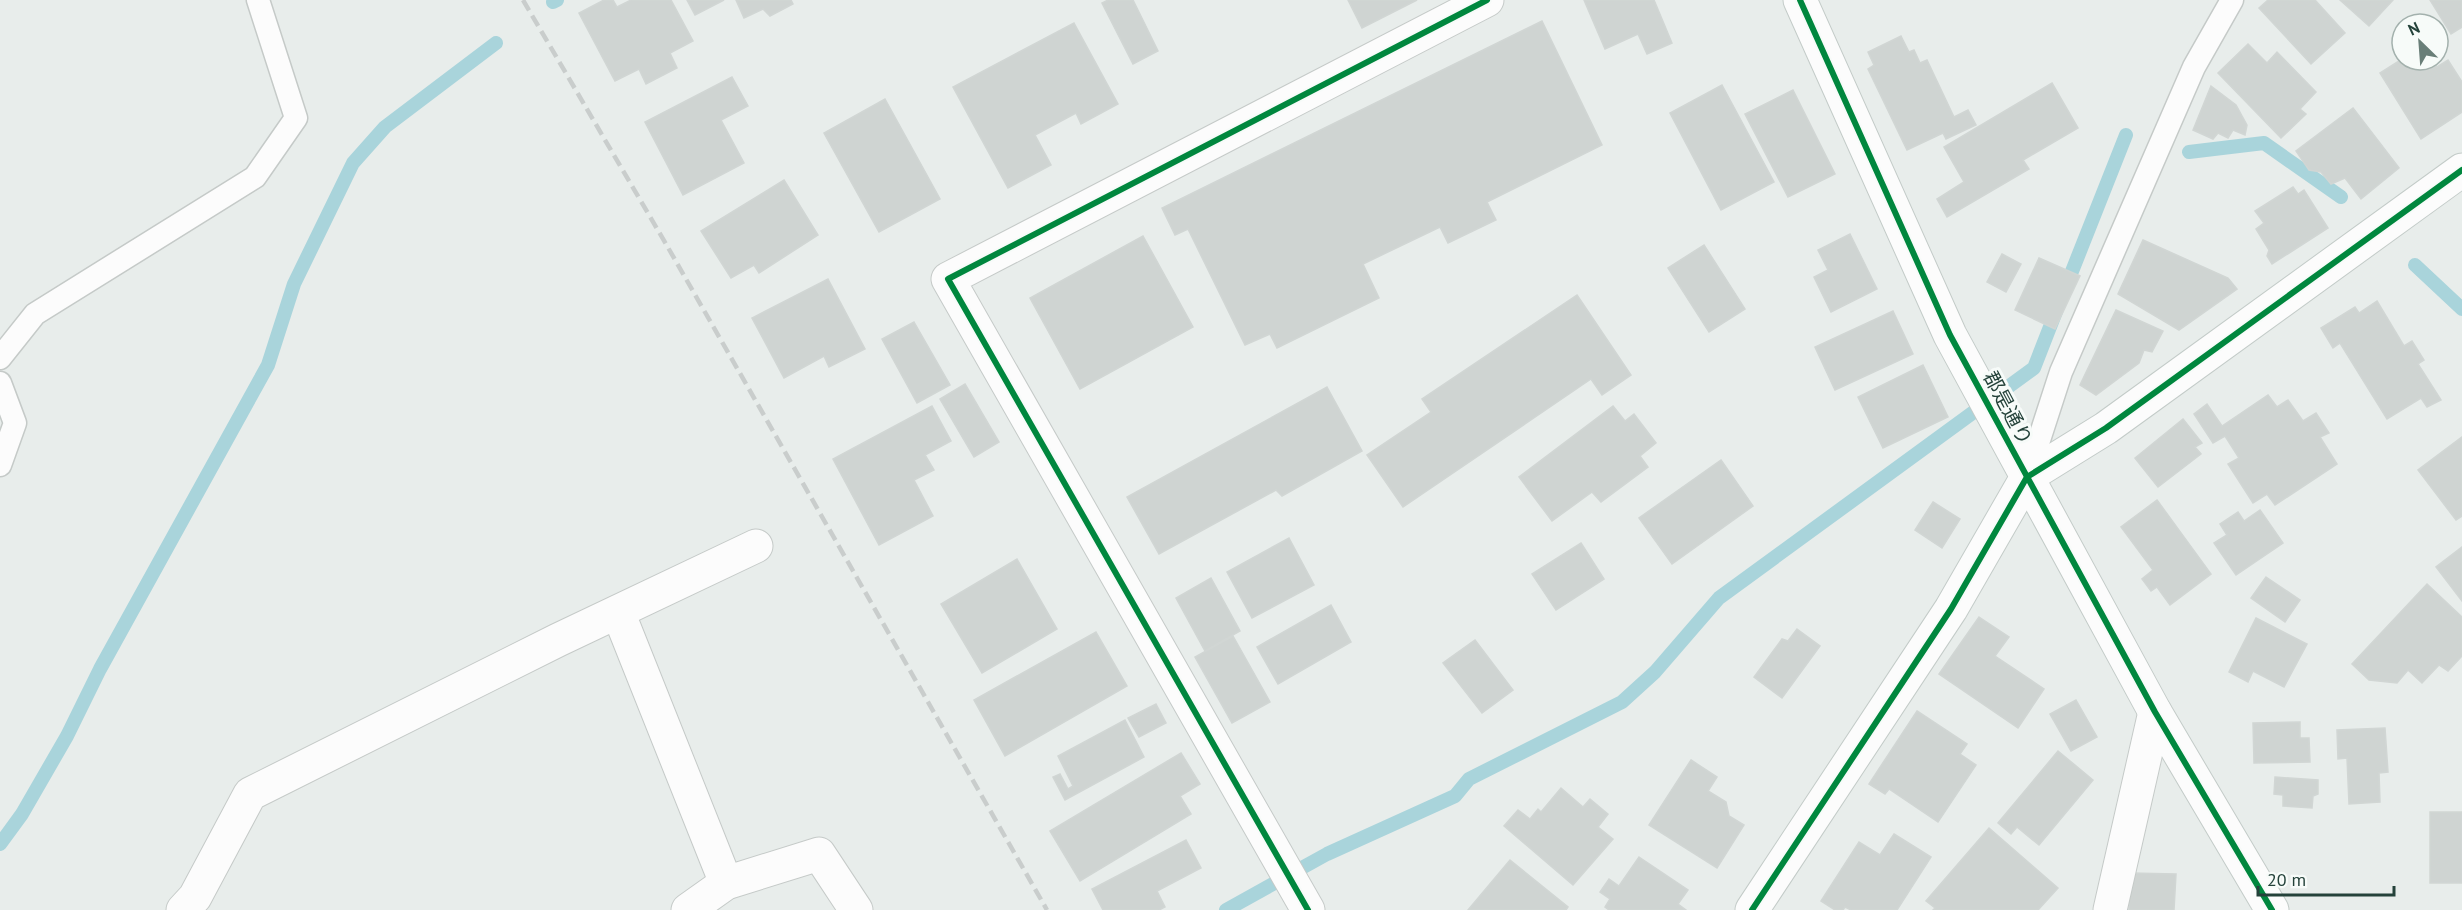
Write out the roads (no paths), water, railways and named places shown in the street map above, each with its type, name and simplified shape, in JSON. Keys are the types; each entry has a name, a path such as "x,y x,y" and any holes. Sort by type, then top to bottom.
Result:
{"street":[{"path":"1308,910 948,279 1487,0"},
{"name":"郡是通り","path":"1800,0 1950,334 2155,712 2272,910"},
{"path":"1752,910 1951,609 2027,477 2106,428 2462,170"},
{"path":"183,910 195,897 250,794 756,546"},
{"path":"618,612 726,883"},
{"path":"2110,910 2155,712"},
{"path":"688,910 726,883 819,854 856,910"}],"lane":[{"path":"0,358 35,314 255,177 296,117 258,0"},
{"path":"2027,477 2066,361 2194,67 2232,0"},
{"path":"0,383 15,423 0,465"}],"waterway":[{"path":"553,2 557,0"},
{"path":"0,844 22,814 67,736 100,669 268,365 294,284 353,163 385,127 496,43"},
{"path":"2065,289 2126,135"},
{"path":"2189,152 2264,143 2341,197"},
{"path":"2415,265 2462,309"},
{"path":"1226,910 1327,854 1455,796 1469,779 1622,702 1655,672 1719,598 2034,368 2057,309"}],"railway":[{"path":"523,0 666,244 1047,910"}]}
